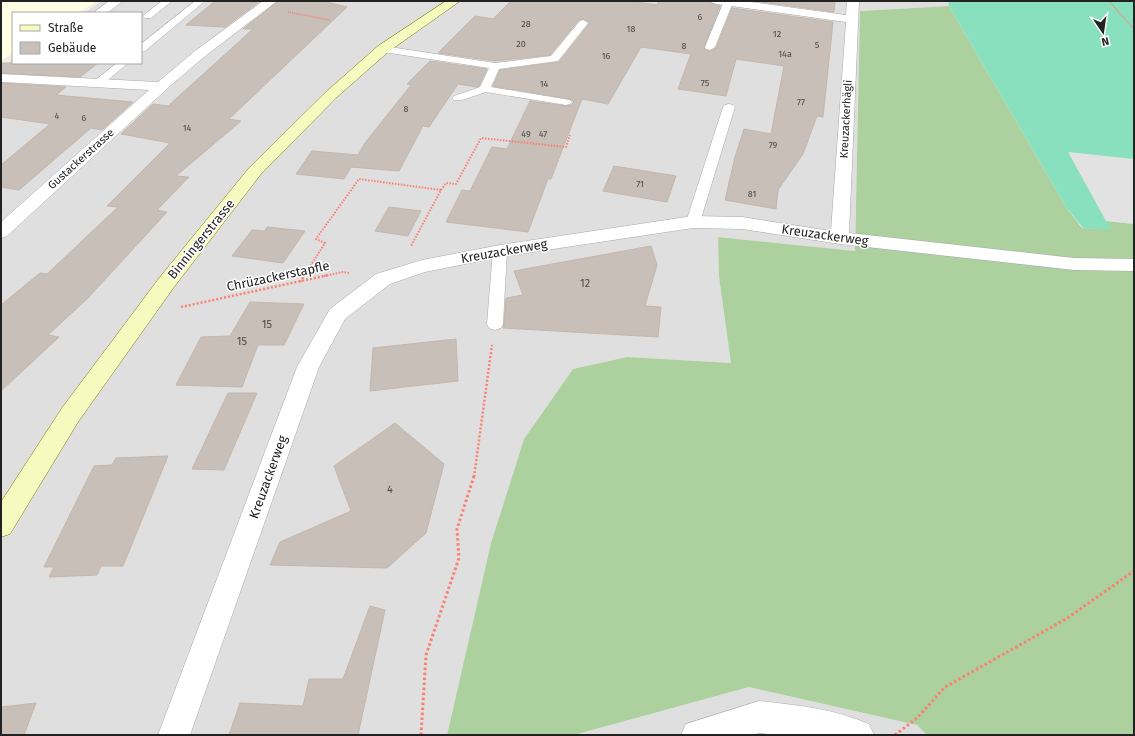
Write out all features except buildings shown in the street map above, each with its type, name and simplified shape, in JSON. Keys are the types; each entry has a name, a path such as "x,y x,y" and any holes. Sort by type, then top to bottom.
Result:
{"main road":[{"name":"Binningerstrasse","path":"4,512 70,415 167,282 255,171 332,94 383,49 454,1"}],"street":[{"path":"100,12 117,1"},
{"name":"Kreuzackerhägli","path":"840,238 853,1"},
{"path":"722,2 852,19"},
{"name":"Gustackerstrasse","path":"1,232 161,86 239,23 266,4"},
{"path":"2,78 19,67"},
{"path":"2,78 161,86"},
{"name":"Kreuzackerweg","path":"174,735 308,367 337,314 383,279 422,266 500,251 693,222 742,223 840,238 1074,264 1134,265"},
{"path":"696,735 759,717 820,724 858,735"}],"lane":[{"path":"148,16 168,1"},
{"path":"142,48 201,1"},
{"path":"710,47 722,2"},
{"path":"383,49 495,66 554,59 583,23"},
{"path":"98,83 122,64"},
{"path":"485,89 495,66"},
{"path":"458,98 485,89 566,102"},
{"path":"693,222 729,106"},
{"path":"494,332 500,251"}],"path":[{"path":"1109,1 1134,29"},
{"path":"266,4 330,20"},
{"path":"411,270 406,255 446,183 456,184 481,138 566,146 570,135"},
{"path":"300,282 325,243 316,239 359,179 442,190"},
{"name":"Chrüzackerstapfle","path":"178,307 343,272 383,279"},
{"path":"421,735 426,655 459,558 457,529 473,482 494,332"},
{"path":"895,735 917,718 945,687 1066,619 1134,571"}],"shaded area":[{"path":"1,1 97,1 80,12 12,12 12,54 1,61"},
{"path":"102,1 948,1 949,6 860,11 855,251 718,237 719,277 731,363 627,357 573,369 524,439 491,543 447,735 1,735 1,68 12,61 12,64 142,64 142,12 86,12"},
{"path":"1068,152 1134,159 1134,224 1106,221"},
{"path":"749,687 917,725 927,735 574,735"}],"green space":[{"path":"948,1 1134,1 1134,224 1107,221 1112,230 1083,228 1066,207 949,6"},
{"path":"949,6 1066,207 1082,228 1111,229 1106,221 1134,224 1134,735 927,735 917,725 749,687 574,735 447,735 491,543 524,439 573,369 627,357 731,363 719,277 718,237 855,251 860,11"}]}
